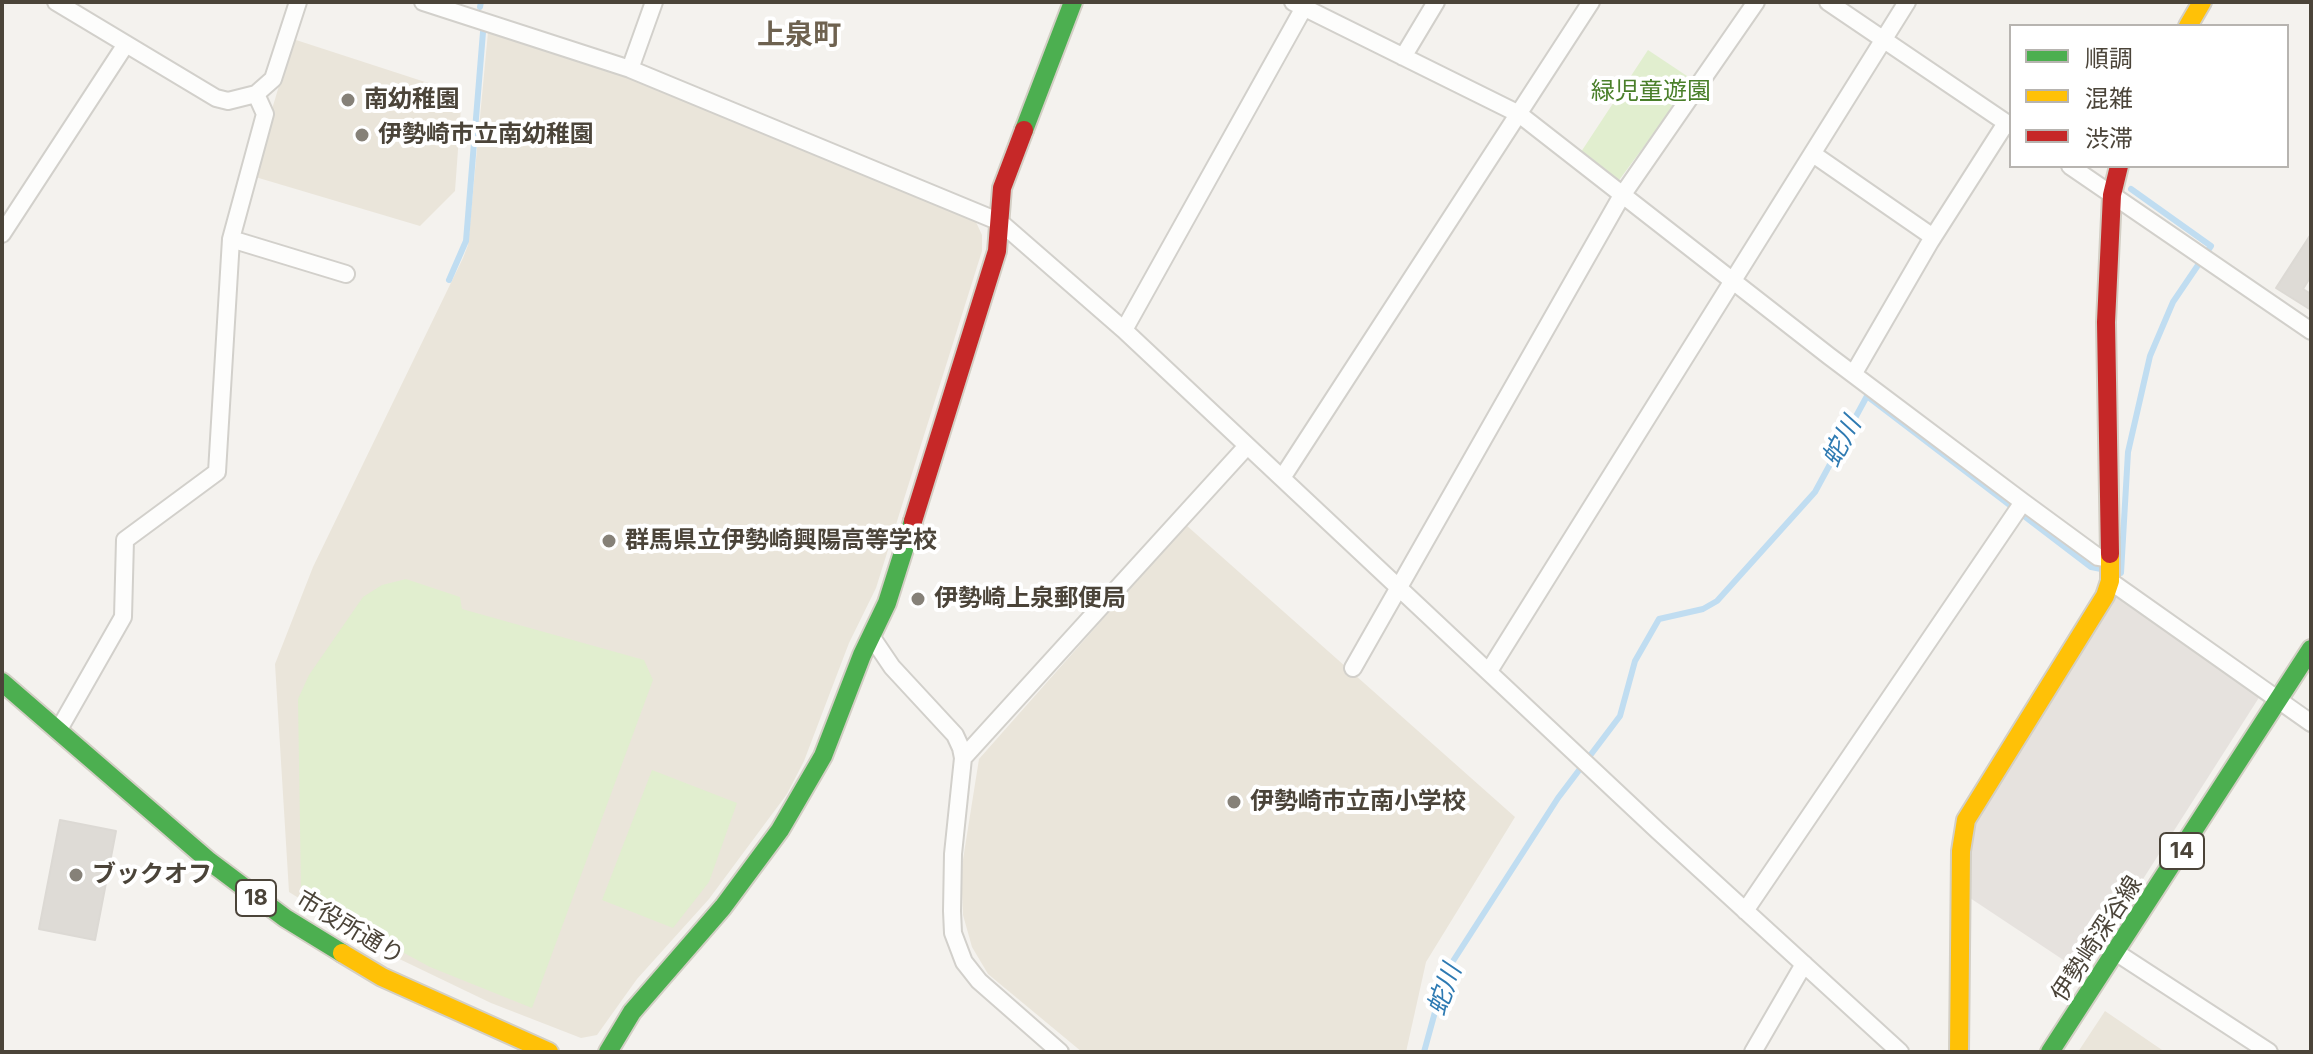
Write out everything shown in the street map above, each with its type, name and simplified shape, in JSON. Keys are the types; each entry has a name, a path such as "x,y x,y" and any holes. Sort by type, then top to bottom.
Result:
{"street":[{"path":"56,2 216,98 240,100 256,94 273,79 298,2"},
{"path":"423,2 630,69 1000,222 1124,330 1900,1052"},
{"path":"630,69 654,2"},
{"path":"608,1052 632,1012 723,907 796,807 823,756 887,603 997,251 1002,188 1073,2"},
{"path":"1403,57 1436,2"},
{"path":"1282,478 1591,2"},
{"path":"1353,668 1621,197 1756,2"},
{"path":"1828,2 2008,124 1933,237 1854,373"},
{"path":"1489,671 1907,2"},
{"path":"2189,24 2202,2"},
{"path":"1124,330 1301,4 1519,114 1621,197 2023,502 2098,557 2109,559"},
{"path":"2,234 126,44"},
{"path":"58,731 123,617 125,540 217,472 231,239 265,114 256,94"},
{"path":"1813,154 1933,237"},
{"path":"2073,168 2311,331"},
{"path":"1959,1052 1961,851 1966,820 2105,596 2110,581 2106,322 2112,195 2119,168"},
{"path":"231,239 346,274"},
{"path":"963,758 1247,446"},
{"path":"1745,911 2023,502"},
{"path":"2110,581 2311,723"},
{"path":"871,636 892,667 955,735 963,758 953,854 953,933 971,972 1060,1052"},
{"name":"伊勢崎深谷線","path":"2050,1052 2117,953 2311,649"},
{"name":"市役所通り","path":"2,682 237,883 336,951 417,995 549,1052"},
{"path":"2117,953 2269,1052"},
{"path":"1753,1052 1804,964"}],"shaded area":[{"name":"群馬県立伊勢崎興陽高等学校","path":"488,32 624,75 964,212 976,222 982,235 982,251 876,588 849,643 804,761 787,794 709,899 637,979 597,1035 581,1038 491,1003 389,954 289,892 275,664 313,567 468,245"},
{"name":"伊勢崎市立南幼稚園","path":"293,39 462,94 455,191 420,226 252,176"},
{"name":"伊勢崎市立南小学校","path":"1186,525 1515,817 1426,962 1406,1052 1082,1052 988,974 972,947 963,915 961,872 979,759"},
{"path":"2116,590 2260,696 2083,973 1970,898 1971,841 1978,816"},
{"path":"2105,1011 2165,1052 2078,1052"}],"green space":[{"name":"緑児童遊園","path":"1648,50 1693,80 1617,183 1579,155"},
{"path":"406,579 460,597 462,609 644,660 653,680 532,1008 430,967 358,928 301,890 298,699 309,675 363,597 382,585"},
{"path":"652,770 737,803 709,882 673,928 602,900"}],"building":[{"path":"2311,234 2311,276 2303,289 2311,294 2311,310 2276,288"},
{"path":"60,820 116,831 95,940 39,929"}],"waterway":[{"path":"480,7 481,2"},
{"path":"449,280 466,241 483,32"},
{"name":"蛇川","path":"1424,1052 1446,972 1558,798 1620,716 1635,661 1659,619 1703,609 1717,601 1815,492 1867,396 2091,567 2121,573 2128,452 2150,356 2173,302 2211,246 2131,189"}],"traffic: fast":[{"path":"1024,130 1073,2"},
{"path":"608,1052 632,1012 723,907 780,830 823,756 862,655 887,603 913,521"},
{"path":"2050,1052 2311,649"},
{"path":"2,682 209,861 285,918 342,953"}],"traffic: slow":[{"path":"2189,24 2202,2"},
{"path":"1959,1052 1961,851 1966,820 2105,596 2110,581 2110,554"},
{"path":"342,953 382,977 549,1052"}],"traffic: jam":[{"path":"913,521 997,251 1002,188 1024,130"},
{"path":"2110,554 2106,322 2112,195 2119,168"}],"place":[{"name":"南幼稚園","path":"348,100"},
{"name":"伊勢崎市立南幼稚園","path":"362,135"},
{"name":"群馬県立伊勢崎興陽高等学校","path":"609,541"},
{"name":"伊勢崎上泉郵便局","path":"918,599"},
{"name":"伊勢崎市立南小学校","path":"1234,802"},
{"name":"ブックオフ","path":"76,875"}],"district":[{"name":"上泉町","path":"799,36"}]}
